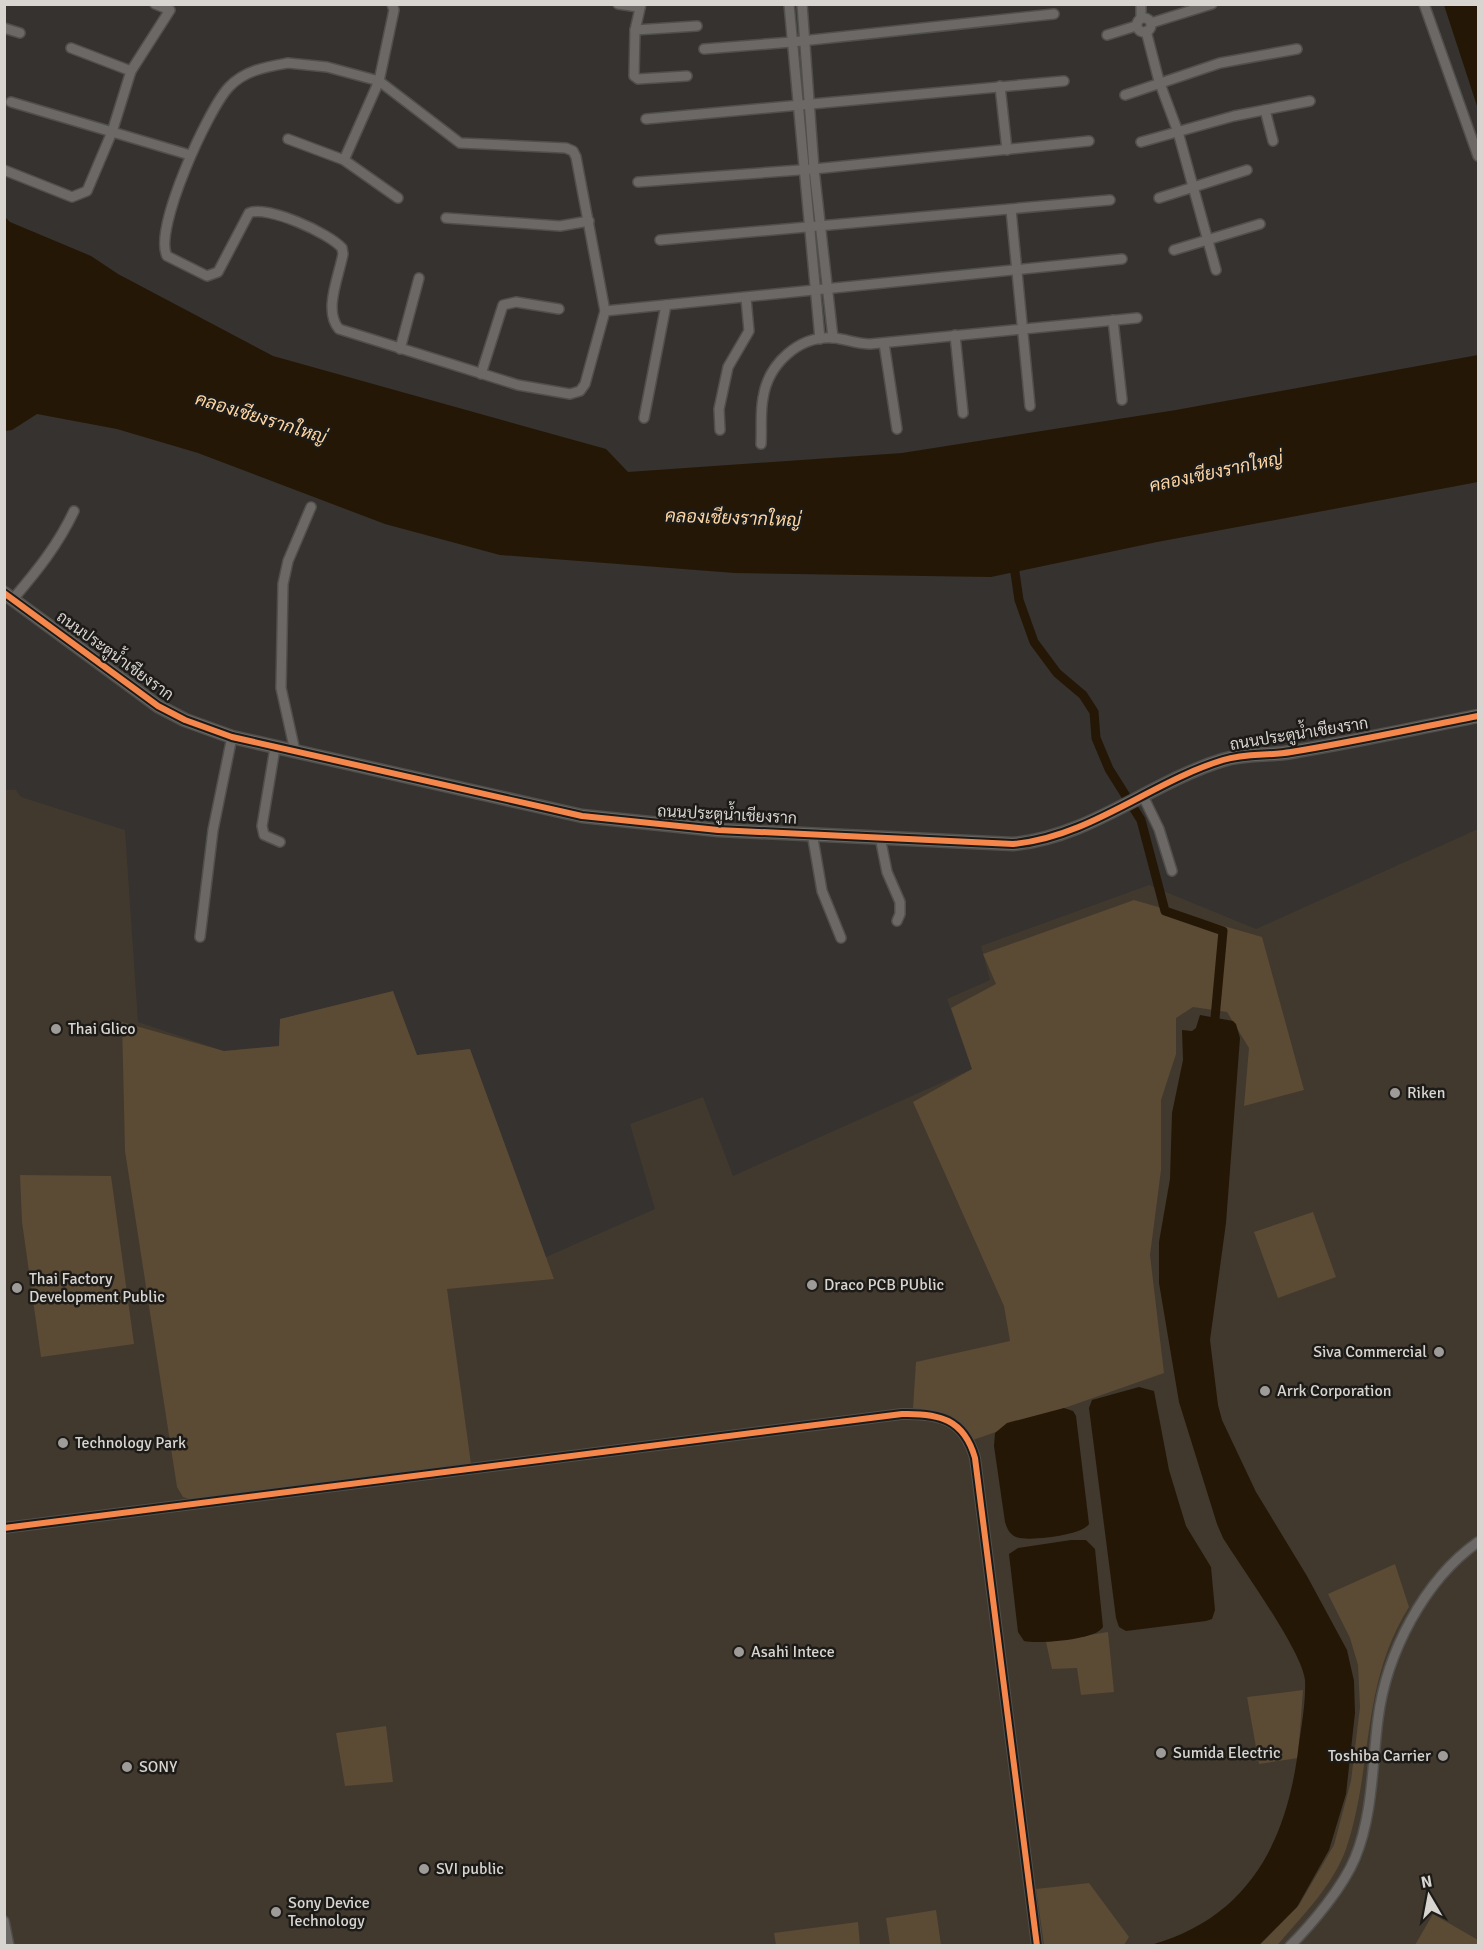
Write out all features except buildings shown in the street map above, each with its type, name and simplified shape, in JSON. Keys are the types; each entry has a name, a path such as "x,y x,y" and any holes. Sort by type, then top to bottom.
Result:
{"street":[{"path":"4,170 72,197 80,196 87,191 112,132 130,71 170,10 155,4"},
{"path":"344,160 379,81 394,10 392,4"},
{"path":"618,4 640,6 635,30 634,76 638,80 687,75"},
{"path":"789,4 802,170 820,339"},
{"path":"802,4 814,169 833,338"},
{"path":"1139,22 1141,4"},
{"path":"1149,27 1212,4"},
{"path":"1424,4 1479,156"},
{"path":"704,49 1054,14"},
{"path":"1107,35 1146,18 1159,81 1178,132 1216,270"},
{"path":"635,30 697,26"},
{"path":"4,28 20,33"},
{"path":"71,48 130,71"},
{"path":"1125,95 1159,81 1220,63 1297,49"},
{"path":"288,63 327,67 379,81 460,143 566,148 573,151 589,221 605,311 585,384 580,391 570,394 518,385 339,329 333,322 331,312 343,254 342,248 295,220 261,210 249,213 218,272 213,275 207,276 167,256 163,240 190,155 209,117 230,87 255,69 288,63"},
{"path":"646,119 1064,81"},
{"path":"1000,86 1007,150"},
{"path":"1141,142 1265,110 1310,101"},
{"path":"11,102 190,155"},
{"path":"1265,110 1273,141"},
{"path":"288,139 344,160 398,198"},
{"path":"638,182 814,169 1089,141"},
{"path":"1159,198 1247,170"},
{"path":"660,240 808,229 1110,200"},
{"path":"1011,210 1030,406"},
{"path":"446,218 560,226 589,221"},
{"path":"1174,250 1260,224"},
{"path":"605,311 1122,259"},
{"path":"400,349 419,278"},
{"path":"720,430 719,409 728,367 749,331 746,298"},
{"path":"481,374 503,305 516,302 559,309"},
{"path":"644,418 662,306"},
{"path":"761,444 763,397 770,378 781,359 796,346 820,339 833,338 860,344 884,343 1137,318"},
{"path":"1113,320 1122,400"},
{"path":"955,335 963,413"},
{"path":"884,343 897,429"},
{"path":"295,751 281,688 283,584 288,561 311,507"},
{"path":"9,596 47,559 63,536 74,512"},
{"name":"ถนนประตูน้ำเชียงราก","path":"9,596 158,706 185,720 232,737 582,816 718,830 1013,844 1034,842 1122,807 1211,764 1238,756 1288,753 1479,716"},
{"path":"200,937 213,830 232,737"},
{"path":"275,748 262,826 264,835 280,842"},
{"path":"1142,797 1159,829 1172,871"},
{"path":"812,833 822,891 841,938"},
{"path":"880,837 887,872 900,902 900,914 897,921"},
{"path":"4,1528 902,1414 921,1413 945,1419 964,1432 975,1458 1037,1946"},
{"path":"1290,1946 1314,1920 1355,1859 1366,1824 1382,1690 1405,1636 1417,1611 1452,1563 1479,1542"},
{"path":"4,1921 9,1946"}],"shaded area":[{"path":"4,790 16,790 21,797 125,830 138,1022 224,1051 279,1046 280,1019 393,991 417,1055 470,1049 546,1257 655,1209 630,1124 703,1097 733,1176 972,1069 947,999 990,980 981,946 1149,885 1256,929 1478,829 1478,1945 5,1945"},
{"path":"1134,900 1262,937 1304,1090 1244,1106 1249,1048 1227,1012 1193,1007 1176,1018 1176,1054 1161,1100 1161,1170 1150,1255 1164,1373 973,1440 962,1424 949,1415 913,1408 916,1362 1010,1341 1004,1306 913,1102 972,1069 951,1008 996,984 983,954"},
{"path":"393,991 417,1055 470,1049 554,1279 447,1289 471,1464 195,1501 183,1497 177,1487 125,1151 122,1022 224,1051 279,1046 280,1019"},
{"path":"20,1175 111,1176 134,1344 41,1357 22,1222"},
{"path":"1313,1212 1336,1277 1278,1298 1254,1232"},
{"path":"1395,1564 1409,1607 1393,1636 1382,1666 1355,1818 1346,1849 1326,1887 1280,1942 1277,1945 1259,1946 1299,1905 1334,1845 1351,1781 1360,1707 1358,1665 1350,1638 1328,1594"},
{"path":"1108,1632 1114,1692 1081,1695 1077,1668 1052,1669 1046,1642"},
{"path":"1303,1690 1298,1758 1259,1764 1247,1697"},
{"path":"386,1726 393,1782 345,1786 336,1733"},
{"path":"1089,1883 1129,1937 1124,1945 1044,1945 1036,1889"},
{"path":"936,1910 941,1945 890,1945 886,1918"},
{"path":"1433,1914 1478,1940 1478,1945 1415,1945"},
{"path":"858,1922 860,1945 776,1945 774,1933"}],"water":[{"path":"1444,5 1478,5 1478,109"},
{"name":"คลองเชียงรากใหญ่","path":"4,216 10,222 91,256 118,274 273,356 606,449 628,472 902,453 1176,410 1478,355 1478,482 1157,542 991,577 735,573 500,555 385,524 198,453 117,429 37,414 12,430 5,431"},
{"path":"1200,1015 1233,1021 1240,1038 1226,1223 1210,1340 1218,1405 1222,1420 1256,1492 1307,1576 1347,1650 1354,1681 1355,1713 1346,1794 1329,1850 1297,1907 1259,1945 1151,1945 1185,1932 1214,1915 1238,1894 1258,1870 1285,1812 1294,1778 1305,1695 1305,1680 1293,1650 1270,1609 1223,1538 1217,1524 1179,1402 1159,1283 1159,1242 1170,1179 1172,1113 1183,1060 1182,1030 1192,1031 1196,1028"},
{"path":"1139,1387 1154,1391 1169,1470 1186,1526 1211,1567 1215,1610 1212,1619 1206,1621 1126,1631 1119,1627 1116,1618 1089,1408 1092,1400"},
{"path":"1064,1408 1073,1411 1076,1416 1089,1524 1077,1531 1055,1536 1032,1539 1016,1537 1010,1533 1005,1522 994,1446 995,1433 1007,1423"},
{"path":"1086,1540 1095,1549 1103,1627 1090,1635 1079,1638 1042,1642 1024,1641 1018,1632 1009,1554 1018,1548"}],"waterway":[{"path":"1013,559 1019,600 1034,642 1057,673 1083,695 1094,712 1096,738 1109,769 1141,820 1165,911 1223,931 1214,1029"}],"cycle path":[{"path":"4,593 158,706 185,720 232,737 582,816 718,830 1013,844 1068,831 1171,781 1223,760 1314,748 1478,716"},
{"path":"4,1528 902,1414 927,1415 948,1421 964,1435 975,1458 1037,1946"}],"place":[{"name":"Thai Glico","path":"56,1029"},
{"name":"Riken","path":"1395,1093"},
{"name":"Draco PCB PUblic","path":"812,1285"},
{"name":"Thai Factory Development Public","path":"17,1288"},
{"name":"Siva Commercial","path":"1439,1352"},
{"name":"Arrk Corporation","path":"1265,1391"},
{"name":"Technology Park","path":"63,1443"},
{"name":"Asahi Intece","path":"739,1652"},
{"name":"Sumida Electric","path":"1161,1753"},
{"name":"Toshiba Carrier","path":"1443,1756"},
{"name":"SONY","path":"127,1767"},
{"name":"SVI public","path":"424,1869"},
{"name":"Sony Device Technology","path":"276,1912"}]}
